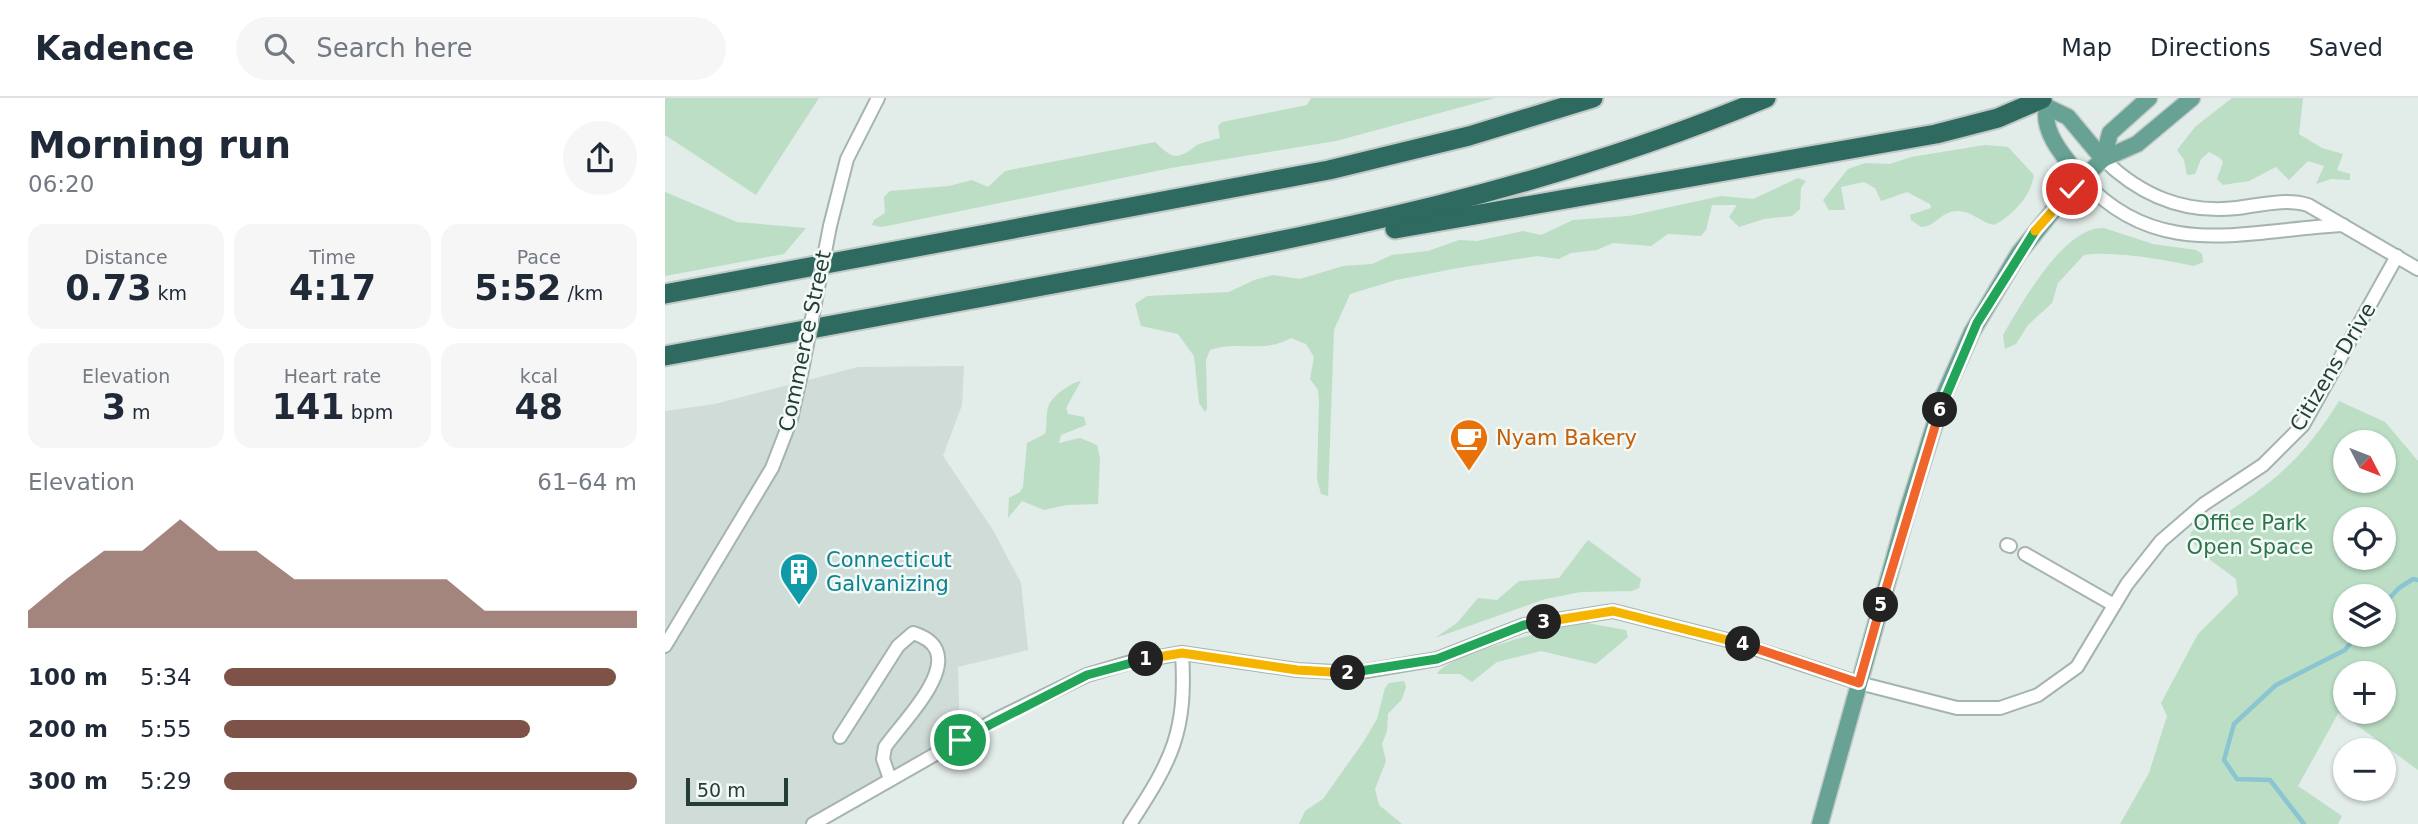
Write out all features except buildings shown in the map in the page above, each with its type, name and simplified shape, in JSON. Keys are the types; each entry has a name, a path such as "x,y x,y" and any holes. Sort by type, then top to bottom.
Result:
{"highway":[{"path":"665,294 1317,173 1459,139 1593,98"},
{"path":"665,356 1325,234 1457,203 1555,175 1671,136 1766,98"},
{"path":"1325,234 1367,233 1446,222 1936,134 1998,118 2043,101"}],"main road":[{"path":"2103,159 2111,133 2149,98"},
{"path":"1820,824 1906,512 1954,371 1990,300 2019,253 2103,159 2137,144 2192,98"},
{"path":"2043,101 2068,117 2103,159"},
{"path":"2043,101 2048,129 2083,179"}],"street":[{"name":"Commerce Street","path":"665,646 772,468 791,419 830,226 847,159 878,98"},
{"path":"2103,159 2129,182 2169,203 2219,209 2301,203 2418,269"},
{"path":"2083,179 2106,202 2130,218 2181,234 2228,237 2283,229 2343,225"},
{"name":"Citizens Drive","path":"813,824 997,719 1087,675 1131,662 1182,653 1297,670 1355,673 1437,659 1524,625 1613,611 1735,642 1859,683 1957,708 2000,708 2039,695 2077,667 2114,605 2161,541 2204,504 2263,465 2303,425 2397,256"},
{"path":"2025,554 2114,605"},
{"path":"840,737 898,646 913,633 928,638 939,652 940,671 885,747 883,759 890,779"},
{"path":"1130,824 1162,774 1176,743 1184,682 1182,653"}],"shaded area":[{"path":"964,366 962,405 943,456 993,530 1021,583 1028,650 958,667 960,740 813,824 665,824 665,411 715,404 858,367"}],"green space":[{"path":"665,98 819,98 756,195 665,135"},
{"path":"1311,98 1495,98 1336,141 1171,168 882,227 872,225 874,220 885,213 884,197 890,191 949,186 972,180 988,187 1005,171 1155,142 1176,156 1199,144 1220,138 1218,126 1222,122 1307,105"},
{"path":"2232,98 2303,98 2299,134 2322,148 2343,154 2337,170 2350,174 2350,180 2331,179 2316,184 2324,166 2308,161 2289,180 2276,167 2249,181 2223,185 2217,179 2223,162 2209,152 2201,159 2195,174 2187,175 2184,160 2177,150 2195,127"},
{"path":"1985,145 2008,147 2034,175 2020,204 1994,225 1957,211 1921,227 1911,220 1910,215 1931,208 1930,204 1907,192 1881,201 1875,188 1864,182 1841,187 1845,210 1829,210 1823,200 1848,169 1865,163 1890,164 1911,157"},
{"path":"1798,178 1806,181 1801,188 1800,209 1792,216 1764,219 1739,227 1729,217 1737,205 1712,205 1706,230 1701,236 1668,234 1651,246 1613,243 1597,250 1571,253 1559,259 1537,256 1458,268 1396,280 1350,294 1334,330 1328,496 1321,494 1317,479 1319,402 1318,390 1310,379 1314,357 1306,344 1291,338 1270,345 1231,346 1210,350 1206,360 1205,412 1199,403 1194,356 1178,334 1141,326 1135,304 1147,296 1229,292 1254,280 1273,275 1300,279 1343,266 1372,264 1392,255 1428,251 1459,240 1477,241 1523,231 1541,235 1573,220 1629,216 1721,196 1753,199"},
{"path":"665,192 737,222 806,228 784,254 665,276"},
{"path":"2104,228 2153,244 2196,250 2202,254 2203,262 2194,266 2122,255 2084,255 2058,283 2052,303 2028,325 2016,344 2005,349 2003,335 2021,304 2059,253 2074,239 2089,231"},
{"path":"1081,381 1066,408 1068,414 1084,417 1086,425 1061,435 1059,443 1080,438 1097,445 1100,459 1098,504 1066,505 1044,510 1022,501 1008,518 1009,498 1023,487 1027,443 1045,434 1048,408 1054,397 1068,386"},
{"name":"Office Park Open Space","path":"2339,401 2385,422 2392,430 2333,430 2333,494 2396,494 2396,435 2418,461 2418,770 2396,754 2396,738 2374,738 2355,724 2396,724 2396,661 2333,661 2333,723 2298,786 2342,816 2338,824 2120,824 2149,773 2167,716 2161,703 2198,634 2238,594 2236,579 2205,556 2190,539 2191,532 2214,512 2219,518 2272,480 2313,439"},
{"path":"1588,540 1641,579 1639,588 1632,591 1581,592 1545,599 1435,638 1457,623 1478,598 1497,600 1519,581 1559,578"},
{"path":"1581,622 1626,630 1628,637 1596,664 1541,651 1497,662 1472,682 1460,674 1437,674 1460,658"},
{"path":"1404,681 1406,687 1402,699 1388,714 1387,731 1382,744 1386,761 1375,789 1379,805 1402,824 1299,824 1305,811 1323,799 1364,741 1377,719 1385,688 1389,683"}],"waterway":[{"path":"2396,591 2413,579 2418,580"},
{"path":"2304,824 2270,780 2237,779 2224,760 2234,724 2276,685 2347,647"}],"place":[{"name":"Nyam Bakery","path":"1469,472"},
{"name":"Connecticut Galvanizing","path":"799,606"}],"route":[{"path":"960,740 1087,675 1131,662 1182,653 1297,670 1355,673 1437,659 1524,625 1613,611 1735,642 1859,683 1906,512 1924,467 1944,395 1954,371 1972,332 2019,253 2044,219 2072,189"}]}
